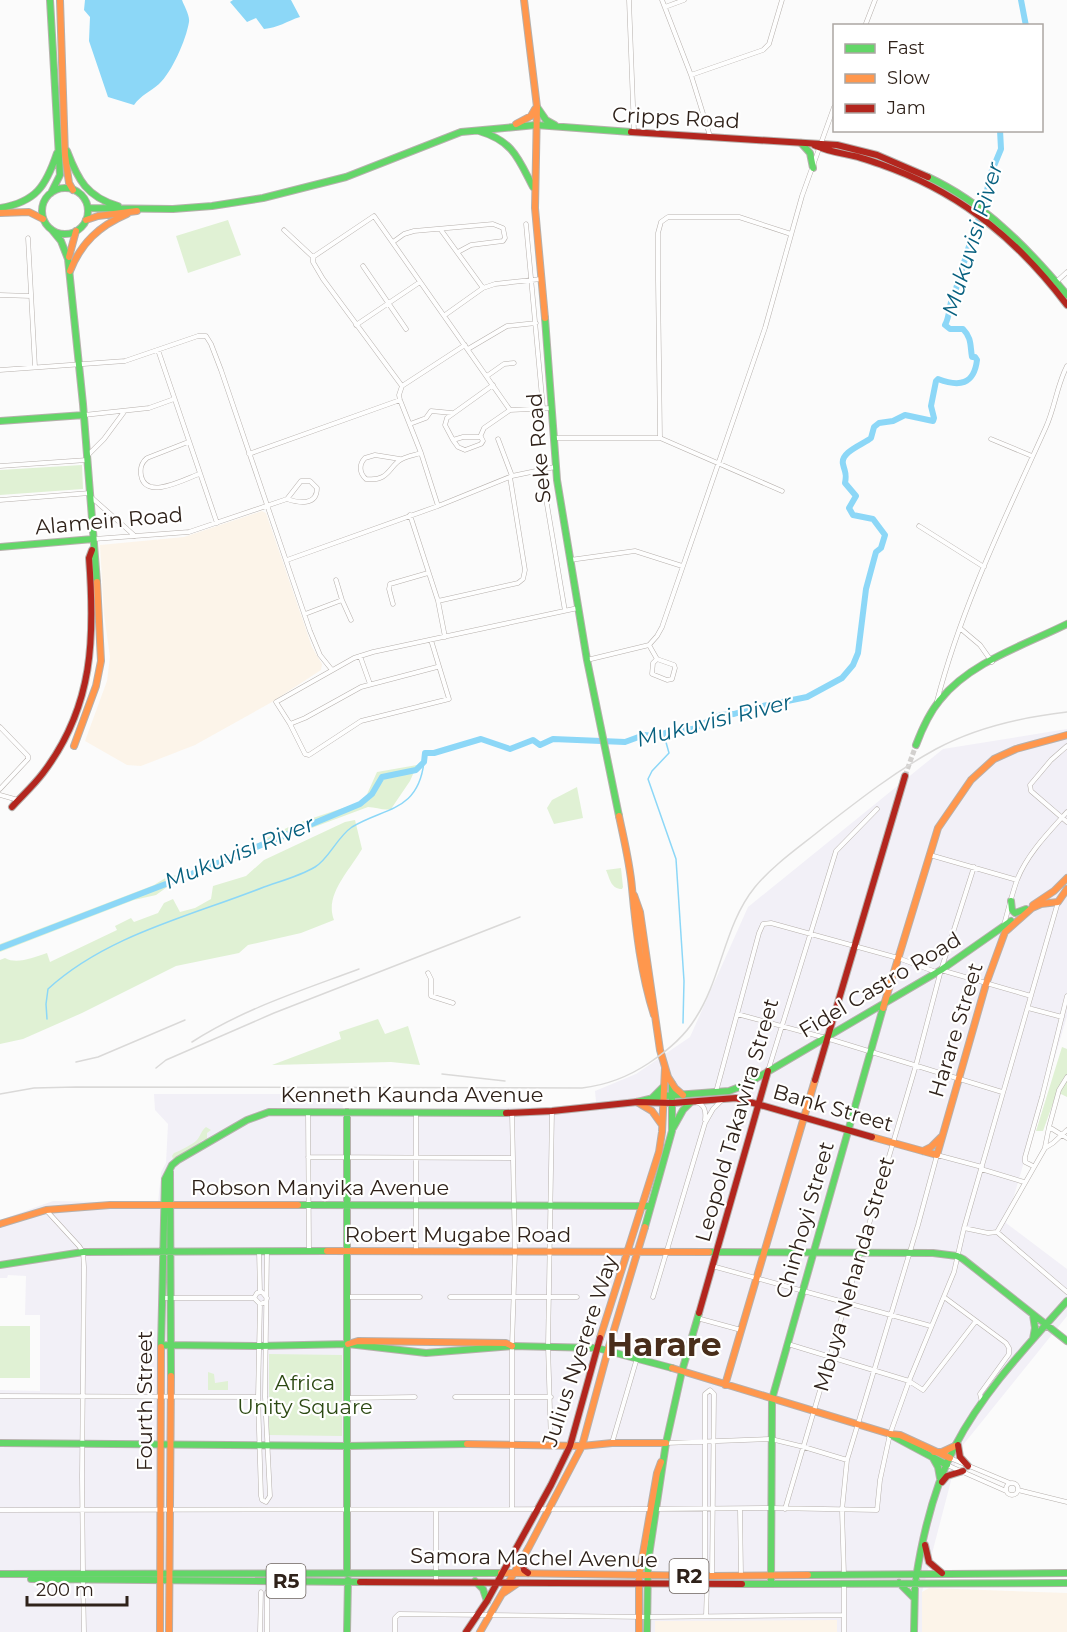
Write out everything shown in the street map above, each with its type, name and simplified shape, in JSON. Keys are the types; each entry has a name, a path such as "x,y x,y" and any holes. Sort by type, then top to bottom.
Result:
{"main road":[{"path":"0,213 29,212 42,205 59,181 50,0"},
{"path":"60,0 67,172 69,183 83,197 88,208 86,220"},
{"name":"Seke Road","path":"524,0 537,107 534,189 555,466 587,660 632,888 633,910 648,996 665,1068"},
{"path":"512,126 527,119 537,107 546,120 558,127"},
{"name":"Cripps Road","path":"128,211 212,206 263,198 346,177 461,132 512,126 536,125 801,143 821,146 909,175 980,210 1028,249 1054,284"},
{"path":"475,130 494,135 508,144 520,160 534,189"},
{"path":"801,143 810,153 813,168"},
{"path":"65,145 75,172 88,191 100,202 128,211"},
{"path":"0,208 23,203 39,191 50,176 58,149"},
{"path":"51,193 62,188 74,190"},
{"path":"42,205 43,219"},
{"path":"88,208 128,211"},
{"path":"68,259 76,231 86,220 95,215 128,211"},
{"path":"70,272 80,249 95,231 128,211"},
{"path":"29,212 43,219 61,241 68,259 84,415 100,625 100,661 96,686 74,746"},
{"path":"52,230 64,234 76,231"},
{"path":"1054,284 1067,295"},
{"path":"1054,284 1067,305"},
{"path":"0,421 84,415"},
{"path":"12,807 48,767 63,740 88,673 93,615 89,558 93,539"},
{"name":"Alamein Road","path":"0,547 93,539"},
{"path":"916,745 936,704 954,685 992,662 1067,624"},
{"name":"Chinhoyi Street","path":"771,1583 772,1399 870,1052 938,828 984,766 1002,754 1067,735"},
{"path":"725,1385 905,776"},
{"name":"Fidel Castro Road","path":"1004,929 1027,909 1054,891 1067,878"},
{"path":"1054,891 1060,898"},
{"path":"1046,895 1060,898"},
{"name":"Fidel Castro Road","path":"663,1100 683,1095 729,1091 745,1085 939,971 1032,908 1060,898"},
{"path":"1011,901 1012,910 1015,913 1027,909"},
{"name":"Harare Street","path":"943,1133 1004,929"},
{"path":"984,941 993,940 999,946"},
{"path":"665,1068 677,1092 683,1095"},
{"name":"Julius Nyerere Way","path":"466,1632 487,1601 570,1446 597,1348 659,1152 665,1068"},
{"name":"Leopold Takawira Street","path":"639,1632 639,1576 682,1371 768,1071"},
{"name":"Julius Nyerere Way","path":"480,1632 582,1446 672,1131 672,1084"},
{"path":"652,1098 663,1087"},
{"path":"637,1102 652,1098 663,1100"},
{"name":"Bank Street","path":"673,1099 693,1102 736,1098 937,1155"},
{"path":"637,1102 663,1100"},
{"path":"637,1102 652,1111 662,1125"},
{"name":"Kenneth Kaunda Avenue","path":"167,1205 172,1165 254,1117 269,1112 512,1113 637,1102"},
{"path":"672,1131 683,1110 693,1102"},
{"path":"347,1112 348,1632"},
{"path":"923,1151 937,1142 943,1133"},
{"path":"937,1155 943,1133"},
{"name":"Robson Manyika Avenue","path":"0,1224 46,1209 78,1206 550,1204 651,1207"},
{"path":"167,1205 171,1251 169,1632"},
{"name":"Fourth Street","path":"160,1632 162,1251 167,1205"},
{"name":"Robert Mugabe Road","path":"0,1265 83,1252 909,1252 957,1256 1067,1341"},
{"path":"914,1632 916,1574 925,1535 948,1461 983,1403 1032,1341 1067,1302"},
{"path":"1032,1341 1035,1328 1034,1315"},
{"path":"348,1344 358,1341 413,1341 506,1343 512,1346"},
{"path":"162,1345 348,1344 426,1353 512,1346 597,1348 900,1435 948,1461"},
{"path":"0,1443 348,1446 551,1444 582,1446 612,1443 666,1443"},
{"path":"934,1455 957,1443"},
{"path":"941,1483 947,1476 965,1469 958,1454 957,1443"},
{"path":"934,1455 941,1483"},
{"name":"Leopold Takawira Street","path":"647,1632 646,1576 654,1509"},
{"path":"925,1535 928,1563 934,1570 943,1574"},
{"path":"522,1559 524,1570 528,1573"},
{"name":"Samora Machel Avenue","path":"0,1579 160,1573 436,1572 708,1576 1067,1572"},
{"name":"Samora Machel Avenue","path":"0,1574 160,1581 509,1581 639,1584 1067,1583"},
{"path":"475,1581 483,1588 487,1601"},
{"path":"502,1594 510,1587 525,1582"},
{"path":"899,1583 914,1598"}],"street":[{"path":"629,0 634,132"},
{"path":"662,0 691,75 710,136"},
{"path":"665,7 684,0"},
{"path":"866,24 875,0"},
{"path":"691,75 763,50 769,44 781,1"},
{"path":"587,660 649,645 662,627 765,328 802,196 833,110"},
{"path":"314,256 373,216 510,410"},
{"path":"660,438 658,233 661,222 668,217 739,217 791,234"},
{"path":"393,242 404,234 414,231 493,224 503,228 506,238 503,241 471,245 458,252"},
{"path":"526,224 543,408"},
{"path":"441,229 483,288"},
{"path":"284,230 314,256"},
{"path":"28,238 35,367"},
{"path":"314,256 313,261 323,279 402,386"},
{"path":"363,266 406,329"},
{"path":"1054,284 1067,272"},
{"path":"445,315 483,288 495,284 542,279"},
{"path":"356,325 420,282"},
{"path":"0,295 30,296"},
{"path":"438,506 421,453 400,400 402,386 466,347 510,325 536,323"},
{"path":"0,370 125,361 202,335 206,336 211,344 315,645 332,670"},
{"path":"158,350 217,523"},
{"path":"487,376 501,365 514,363"},
{"path":"936,704 946,670 984,567 998,531 1048,423 1067,366"},
{"path":"480,437 483,441 481,444 465,450 458,447 445,422 447,418 493,385"},
{"path":"84,415 148,408 174,399"},
{"path":"249,454 400,400"},
{"path":"480,437 484,428 510,410 552,408"},
{"path":"0,466 87,458 125,411"},
{"path":"410,424 426,418 431,411 453,414"},
{"path":"453,441 463,436 480,437"},
{"path":"554,438 660,438 782,491"},
{"path":"438,601 524,579 525,570 511,477 498,439"},
{"path":"991,439 1032,456"},
{"path":"188,442 142,462 140,472 142,481 147,486 157,488 200,474"},
{"path":"400,459 385,475 369,479 362,475 361,465 365,458 375,455 400,459 421,453"},
{"path":"287,560 438,506 511,477 555,466"},
{"path":"542,469 566,611"},
{"name":"Alamein Road","path":"93,539 184,533 287,499 299,502 312,500 317,495 317,488 310,481 301,481 287,499"},
{"path":"0,500 90,494 135,536"},
{"path":"410,515 438,601 445,637"},
{"path":"919,526 984,567"},
{"path":"569,560 635,551 682,566"},
{"path":"393,604 389,585 428,573"},
{"path":"336,580 351,620"},
{"path":"305,614 342,600"},
{"path":"431,640 437,667 449,699 361,721 309,755 305,754 276,702 332,670 360,656 431,640 578,608"},
{"path":"961,628 980,645 992,662"},
{"path":"649,645 657,659 674,664 672,679 667,680 652,674 652,663 657,659"},
{"path":"360,656 370,684"},
{"path":"290,724 361,687 437,667"},
{"path":"0,727 27,756 27,763 0,789"},
{"path":"1067,746 1051,760 1030,785 1031,791 1067,822"},
{"path":"0,795 18,800"},
{"name":"Leopold Takawira Street","path":"768,1071 836,851 877,809"},
{"name":"Harare Street","path":"1004,929 1017,880 1034,852 1067,812"},
{"path":"930,855 1017,880"},
{"name":"Mbuya Nehanda Street","path":"785,1509 916,1065 939,971 974,867"},
{"path":"0,1510 772,1508 877,1510 880,1480 890,1434 909,1381 954,1272 1002,1092 1060,898"},
{"path":"716,1093 763,924 771,923 1031,996"},
{"path":"428,974 431,978 431,996 453,1003"},
{"path":"1033,1166 1025,1162 1024,1157 1042,1097 1067,996"},
{"path":"1028,1008 1062,1017"},
{"path":"737,1014 959,1077 1002,1092"},
{"path":"997,1232 1045,1148 1059,1090 1067,1077"},
{"path":"653,1297 705,1123 713,1109 722,1100"},
{"path":"693,1102 705,1109 705,1123"},
{"path":"551,1444 548,1297 552,1111"},
{"path":"308,1112 309,1251"},
{"path":"416,1112 416,1252"},
{"path":"512,1113 515,1252 512,1346 512,1508"},
{"path":"1049,1127 1065,1137"},
{"path":"1045,1148 1065,1137 1067,1130"},
{"path":"844,1575 842,1510 847,1460 937,1155"},
{"name":"Bank Street","path":"937,1155 1024,1182"},
{"path":"308,1157 512,1158"},
{"path":"46,1209 83,1252 84,1632"},
{"path":"964,1228 988,1233 997,1232 1067,1292"},
{"path":"260,1292 263,1251"},
{"path":"162,1298 254,1298 260,1304 258,1396 262,1444 270,1496 266,1502 261,1496 262,1444 267,1346 267,1298 263,1251"},
{"path":"712,1266 931,1326"},
{"path":"260,1292 264,1293 267,1298"},
{"path":"254,1298 260,1292"},
{"path":"347,1297 420,1297"},
{"path":"450,1297 577,1297"},
{"path":"944,1297 1006,1343 1009,1351 980,1394 983,1403"},
{"path":"260,1304 266,1302 267,1298"},
{"path":"697,1317 741,1330"},
{"path":"787,1343 909,1381 923,1390 976,1321"},
{"path":"612,1443 636,1358"},
{"path":"710,1390 714,1394 714,1509 708,1576 705,1394 710,1390"},
{"path":"0,1396 258,1396"},
{"path":"348,1398 415,1397"},
{"path":"455,1397 551,1397"},
{"path":"666,1443 771,1439 847,1460"},
{"path":"948,1461 1012,1495 1018,1490"},
{"path":"965,1469 1017,1485 1018,1490"},
{"path":"1006,1491 1010,1483"},
{"path":"1018,1490 1067,1502"},
{"path":"740,1509 741,1575"},
{"path":"436,1510 436,1581"},
{"path":"706,1616 707,1583"},
{"path":"844,1583 844,1632"},
{"path":"260,1632 261,1592"},
{"path":"267,1592 267,1632"},
{"path":"261,1612 267,1612"},
{"path":"395,1632 395,1618 399,1614 638,1617 844,1615"}],"shaded area":[{"path":"262,511 266,513 312,647 322,664 321,670 272,702 195,745 141,766 127,765 85,741 107,681 110,657 104,614 100,545 184,537"},
{"path":"1067,729 1067,1016 1006,1223 1067,1269 1067,1316 959,1450 922,1592 922,1632 0,1632 0,1390 40,1391 40,1315 25,1315 26,1276 8,1275 7,1278 0,1278 0,1220 53,1201 158,1203 161,1172 166,1163 168,1124 155,1110 154,1094 342,1094 343,1109 551,1107 596,1102 595,1091 636,1074 690,1037 748,907 943,749"},
{"path":"929,1588 1067,1593 1067,1632 922,1632 922,1592"},
{"path":"837,1620 837,1632 655,1632 655,1621"}],"green space":[{"path":"228,220 241,255 188,273 176,236"},
{"path":"82,465 83,489 0,495 0,470"},
{"path":"417,765 410,781 391,809 368,807 274,844 266,838 295,824 364,801 377,772"},
{"path":"577,787 583,818 554,824 547,808 552,800"},
{"path":"355,820 362,849 335,892 332,901 334,920 301,933 248,945 239,953 176,966 82,1013 23,1039 0,1044 0,960 5,958 20,961 47,953 50,962 117,930 115,926 131,918 134,922 158,913 164,903 173,899 180,912 195,908 211,899 213,886 246,876 264,860 345,822"},
{"path":"621,868 623,887 618,889 613,885 606,870"},
{"path":"177,875 176,883 156,895 134,900 0,952 0,944"},
{"path":"378,1019 385,1034 408,1026 420,1065 391,1062 272,1065 341,1039 339,1032"},
{"path":"1062,1047 1067,1049 1067,1097 1057,1092 1043,1131 1036,1131"},
{"path":"206,1127 211,1130 207,1133 207,1140 203,1140 178,1158 173,1159 174,1153 195,1142"},
{"path":"0,1326 30,1326 30,1378 0,1378"},
{"name":"Africa Unity Square","path":"269,1354 342,1355 342,1436 269,1435"},
{"path":"208,1372 214,1374 215,1383 228,1381 228,1390 208,1390"}],"water":[{"path":"85,0 182,0 189,22 178,55 164,79 134,105 108,97 89,41 90,17 84,10"},
{"path":"233,0 291,0 300,17 264,29 256,18 247,22 230,2"}],"waterway":[{"name":"Mukuvisi River","path":"1021,0 1026,24"},
{"name":"Mukuvisi River","path":"0,948 184,877 360,804 372,794 382,777 416,770 424,762 425,753 434,753 481,739 510,749 533,740 540,745 553,739 625,742 644,735 656,736 677,729 693,729 721,715 807,697 842,678 853,665 858,653 866,589 876,552 881,548 885,535 873,519 853,515 849,508 856,496 845,483 843,460 849,452 871,438 874,427 879,423 893,421 905,415 933,421 931,406 936,381 938,379 959,383 973,375 977,360 972,357 968,336 963,329 950,329 945,325 951,300 984,204 991,173 1001,149 1000,132"},
{"path":"664,735 669,753 652,771 648,779 676,859 684,981 683,1023"},
{"path":"47,1019 48,989 71,970 96,954 151,929 297,876 315,867 325,859 342,836 352,827 398,806 407,799 421,778 424,762"}],"tunnel":[{"path":"905,776 916,745"}],"railway":[{"path":"0,1094 34,1088 76,1087 582,1088 617,1080 662,1054 691,1026 704,1003 736,918 745,902 762,879 788,856 879,786 936,749 1000,724 1067,712"},
{"path":"156,1068 166,1060 274,1013 520,917"},
{"path":"192,1042 252,1010 359,969"},
{"path":"76,1062 98,1057 185,1020"},
{"path":"442,1074 505,1081"}],"traffic: fast":[{"path":"50,0 60,175 51,193"},
{"path":"537,107 546,120 555,125"},
{"path":"88,208 173,209 263,198 346,177 461,132 536,125 631,132"},
{"path":"479,131 507,145 518,159 533,187"},
{"path":"801,143 810,153 813,168"},
{"path":"67,151 75,171 85,186 98,198 118,206"},
{"path":"0,208 23,202 38,191 49,175 57,153"},
{"path":"928,177 968,200 1004,228 1037,260 1067,295"},
{"path":"65,188 81,195 88,211 81,227 65,234 49,227 42,211 49,195 65,188"},
{"path":"52,230 61,241 68,259 83,404 97,582"},
{"path":"545,318 557,480 587,660 619,816"},
{"path":"0,421 84,415"},
{"path":"0,547 93,539"},
{"path":"916,745 926,721 952,687 982,665 1067,624"},
{"path":"1011,901 1012,910 1015,913 1026,909"},
{"path":"637,1102 662,1096 729,1091 745,1085 941,970 1011,921"},
{"path":"771,1583 772,1399 883,1008"},
{"path":"645,1227 672,1131 672,1084"},
{"path":"652,1098 663,1087"},
{"path":"673,1128 683,1110 691,1102"},
{"path":"161,1347 165,1179 172,1165 178,1160 247,1120 269,1112 506,1113"},
{"path":"347,1112 347,1574"},
{"path":"170,1171 171,1376"},
{"path":"298,1205 647,1206"},
{"path":"0,1265 83,1252 327,1251"},
{"path":"709,1252 933,1253 957,1256 1067,1341"},
{"path":"916,1578 930,1510 955,1446 992,1388 1067,1301"},
{"path":"647,1632 648,1562 666,1443 682,1371 699,1313"},
{"path":"1033,1315 1035,1328 1033,1339"},
{"path":"162,1345 348,1344 426,1353 512,1346 597,1348 672,1368"},
{"path":"891,1435 947,1465"},
{"path":"0,1443 348,1446 467,1444"},
{"path":"933,1458 940,1478"},
{"path":"0,1574 501,1573"},
{"path":"808,1575 1067,1573"},
{"path":"31,1579 360,1582"},
{"path":"347,1632 348,1580"},
{"path":"475,1581 483,1589 487,1601"},
{"path":"899,1583 914,1598"},
{"path":"914,1632 915,1583"},
{"path":"742,1584 1067,1583"}],"traffic: slow":[{"path":"60,0 65,155 69,183 73,190"},
{"path":"524,0 537,107 535,208 545,318"},
{"path":"516,124 531,116 535,109"},
{"path":"86,220 98,216 137,211"},
{"path":"0,213 29,212 43,219"},
{"path":"70,271 74,261 92,236 127,214"},
{"path":"69,257 76,231"},
{"path":"74,746 96,686 101,661 97,582"},
{"path":"883,1008 938,828 971,780 994,759 1016,749 1067,735"},
{"path":"619,816 630,870 642,968 654,1015"},
{"path":"1033,905 1054,891 1067,878"},
{"path":"872,1137 937,1155 986,984 1005,932 1032,908 1041,904 1058,902 1067,889"},
{"path":"634,895 640,912 660,1050 668,1077 683,1095"},
{"path":"600,1338 659,1152 665,1068"},
{"path":"725,1385 815,1080"},
{"path":"637,1102 652,1111 662,1125"},
{"path":"923,1151 941,1137"},
{"path":"0,1224 46,1210 110,1205 298,1205"},
{"path":"480,1632 529,1547 582,1446 645,1227"},
{"path":"327,1251 709,1252"},
{"path":"348,1344 358,1341 506,1343 512,1346"},
{"path":"160,1632 161,1347"},
{"path":"672,1368 890,1434 900,1435 950,1458"},
{"path":"169,1632 171,1376"},
{"path":"467,1444 582,1446 612,1443 666,1443"},
{"path":"934,1452 942,1452 955,1446"},
{"path":"639,1632 639,1576 657,1473 661,1462"},
{"path":"501,1573 808,1575"},
{"path":"502,1594 518,1583"}],"traffic: jam":[{"path":"631,132 837,145 877,155 928,177"},
{"path":"814,145 864,159 920,180 968,208 1011,242 1067,305"},
{"path":"12,807 39,777 60,748 73,722 82,696 91,643 89,558 92,550"},
{"path":"815,1080 905,776"},
{"path":"699,1313 768,1071"},
{"path":"506,1113 552,1111 637,1102 673,1103 736,1098 872,1137"},
{"path":"466,1632 487,1601 570,1446 600,1338"},
{"path":"958,1445 960,1457 968,1466"},
{"path":"942,1482 947,1476 963,1471"},
{"path":"925,1545 929,1562 942,1573"},
{"path":"522,1559 524,1570 528,1573"},
{"path":"360,1582 742,1584"}],"district":[{"name":"Harare","path":"664,1344"}]}
